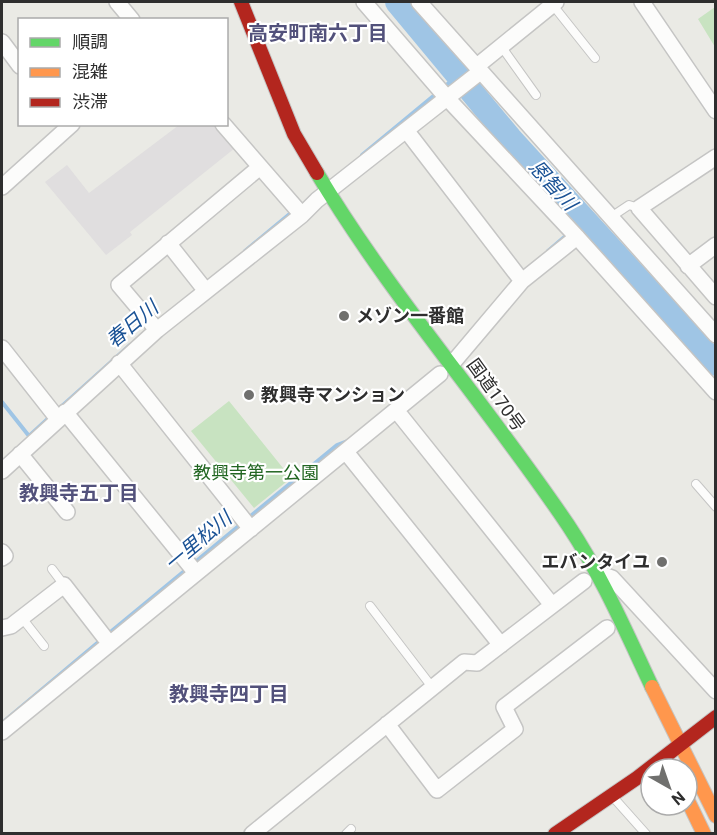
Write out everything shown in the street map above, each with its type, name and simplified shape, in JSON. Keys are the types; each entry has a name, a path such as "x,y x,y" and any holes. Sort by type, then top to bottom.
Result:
{"main road":[{"name":"国道170号","path":"242,2 317,195"},
{"name":"国道170号","path":"273,119 282,140 317,195 382,272 443,371 569,527 587,579 681,745 716,816"},
{"name":"国道170号","path":"461,401 495,447"},
{"path":"555,834 612,796 663,749 681,745 716,717"},
{"path":"663,749 667,757"},
{"path":"696,817 704,834"}],"street":[{"path":"117,2 130,18"},
{"path":"363,2 716,392"},
{"path":"642,2 716,111"},
{"path":"426,4 478,69 716,335"},
{"path":"2,471 57,414 157,330 302,215 317,195 406,130 445,93 478,69 549,4"},
{"path":"2,42 18,63"},
{"path":"2,187 68,126"},
{"path":"225,126 302,215"},
{"path":"406,130 519,277"},
{"path":"716,157 639,208 716,297"},
{"path":"157,330 119,285 260,167"},
{"path":"2,732 106,638 247,524 346,452 443,371 519,277 573,233"},
{"path":"168,243 206,291"},
{"path":"688,266 716,244"},
{"path":"2,348 192,568"},
{"path":"119,363 247,524"},
{"path":"396,410 552,605"},
{"path":"346,452 501,645"},
{"path":"20,454 67,512"},
{"path":"2,552 5,556 2,558"},
{"path":"252,834 464,662 477,663 587,579 612,578 716,691"},
{"path":"2,628 11,626 64,585 106,638"},
{"path":"387,724 437,790 515,729 504,707 607,628"}],"lane":[{"path":"549,4 595,58"},
{"path":"501,46 536,95"},
{"path":"611,217 629,205 639,208"},
{"path":"696,484 716,507"},
{"path":"52,569 64,585"},
{"path":"370,606 432,687"},
{"path":"22,618 44,646"},
{"path":"612,796 646,834"}],"shaded area":[{"path":"178,126 216,126 235,148 130,232 132,235 106,255 45,182 67,165 89,193"}],"green space":[{"path":"715,7 715,47 698,19"},
{"name":"教興寺第一公園","path":"229,401 291,478 254,508 191,431"}],"waterway":[{"name":"恩智川","path":"397,2 510,138 716,364"},
{"name":"春日川","path":"443,88 457,76"},
{"name":"春日川","path":"362,155 437,93"},
{"name":"春日川","path":"245,251 292,212"},
{"name":"一里松川","path":"575,228 585,219"},
{"name":"一里松川","path":"548,251 569,233"},
{"name":"春日川","path":"62,406 130,345"},
{"name":"春日川","path":"2,402 29,436 52,415"},
{"name":"一里松川","path":"247,519 337,445 350,440"},
{"name":"一里松川","path":"194,563 241,524"},
{"name":"一里松川","path":"108,634 188,568"},
{"name":"一里松川","path":"2,723 102,639"}],"traffic: fast":[{"path":"317,173 376,264 568,525 603,584 652,687"}],"traffic: slow":[{"path":"652,687 716,816"},
{"path":"696,817 704,834"}],"traffic: jam":[{"path":"241,2 294,134 317,173"},
{"path":"555,834 637,778 716,717"}],"place":[{"name":"メゾン一番館","path":"344,316"},
{"name":"教興寺マンション","path":"249,395"},
{"name":"エバンタイユ","path":"662,562"}],"district":[{"name":"高安町南六丁目","path":"318,33"},
{"name":"教興寺五丁目","path":"79,493"},
{"name":"教興寺四丁目","path":"229,694"}]}
